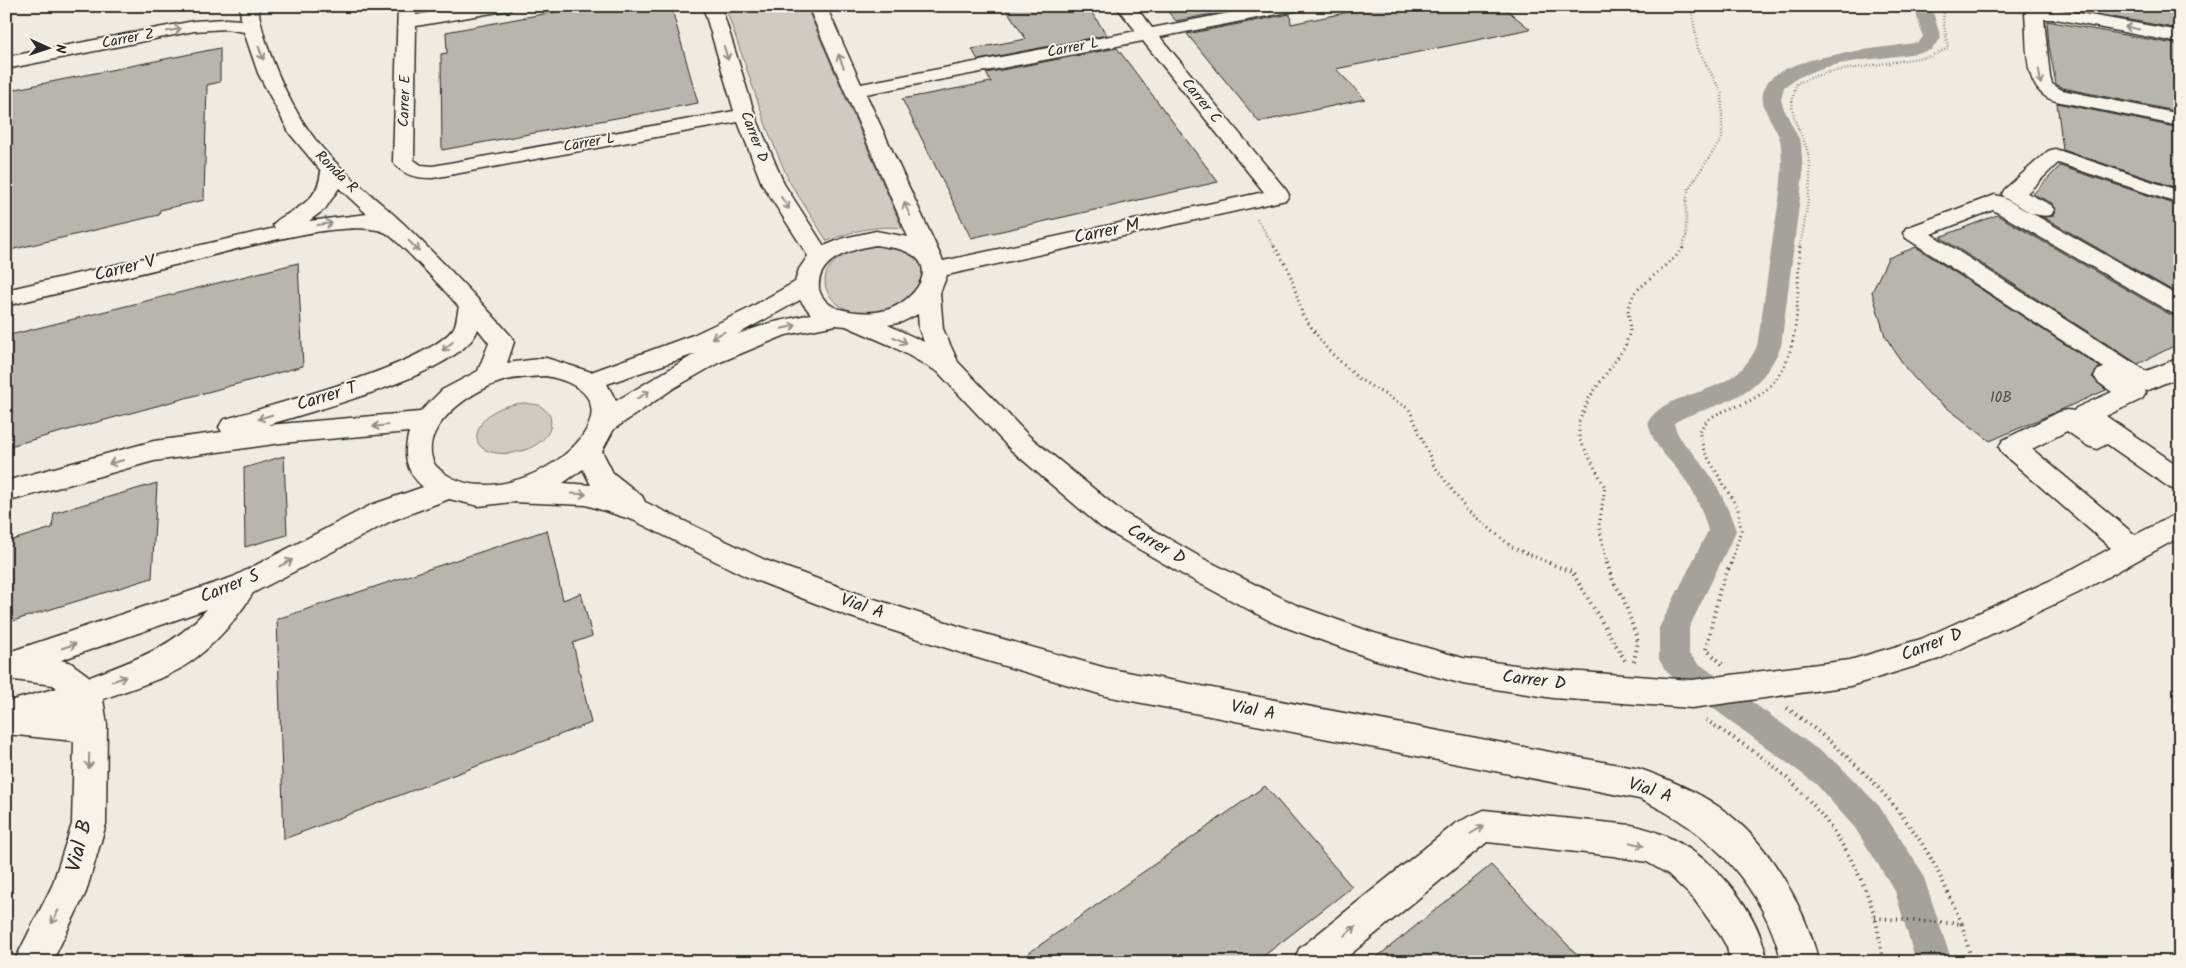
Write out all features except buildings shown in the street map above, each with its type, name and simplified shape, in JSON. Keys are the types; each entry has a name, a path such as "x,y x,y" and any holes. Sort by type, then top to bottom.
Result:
{"street":[{"path":"407,14 504,6"},
{"name":"Carrer D","path":"712,6 745,114 773,184 821,258"},
{"path":"603,424 604,407 600,393 589,381 570,371 546,367 518,368 489,376 444,403 429,421 419,441 419,460 428,477 446,489 466,495 489,496 513,492 551,478 568,468 588,450 603,424 638,398 709,356 778,330 845,319 877,320 898,315 916,306 929,294 936,278 931,262 853,91 818,6"},
{"name":"Carrer C","path":"1125,6 1278,195"},
{"name":"Carrer L","path":"853,91 1145,33 1294,6"},
{"name":"Carrer E","path":"407,14 403,161 407,167 419,172 433,172"},
{"path":"2180,37 2056,14 2034,14 2040,77 2042,86 2048,92 2180,120"},
{"name":"Carrer Z","path":"6,62 194,26 226,24 250,17"},
{"name":"Ronda R","path":"250,17 268,74 300,134 332,170 394,227 471,306 502,342 489,376"},
{"name":"Carrer L","path":"433,172 745,114"},
{"path":"2180,198 2055,154 2013,194 2180,285"},
{"name":"Carrer V","path":"243,241 281,227 315,208 332,183 332,170"},
{"name":"Carrer M","path":"931,262 1278,195"},
{"path":"2180,307 1996,202 1914,233 2144,382 2180,367"},
{"name":"Carrer V","path":"6,298 243,241 321,225 359,220 376,221 394,227"},
{"path":"845,319 815,304 810,298 806,286 813,266 821,258 846,244 876,238 904,242 931,262"},
{"path":"1901,241 2133,393 2085,416 2180,481"},
{"path":"589,381 626,371 701,343 761,314 806,286"},
{"name":"Carrer D","path":"929,294 931,329 947,366"},
{"name":"Carrer T","path":"6,492 154,451 380,380 436,356 465,332 471,306"},
{"name":"Carrer D","path":"845,319 901,340 947,366 1020,443 1111,519 1192,566 1285,614 1373,646 1463,671 1553,684 1634,683 1683,694 1745,689 1850,673 1928,650 2068,584 2180,523"},
{"path":"2132,549 2012,447 2068,419 2180,497"},
{"name":"Carrer T","path":"154,451 281,433 429,421"},
{"name":"Vial A","path":"588,450 602,480 643,512"},
{"name":"Carrer S","path":"7,666 242,585 381,513 446,489"},
{"name":"Vial A","path":"513,492 586,494 643,512 755,568 859,607 972,643 1106,682 1624,781 1670,796 1715,824 1754,865 1778,899 1797,944 1801,962"},
{"path":"6,716 64,700 159,665 203,635 230,605 242,585"},
{"path":"7,666 60,673 86,691"},
{"name":"Vial B","path":"32,962 68,892 89,824 91,725 86,691"},
{"path":"6,722 24,721 77,727 91,725"},
{"path":"1312,962 1468,835 1484,826 1636,843 1664,852 1683,863 1700,879 1722,905 1738,929 1747,952 1748,962"}],"path":[{"path":"1634,683 1638,642 1623,598 1613,581 1603,551 1599,525 1605,487 1579,438 1579,422 1589,398 1625,347 1630,331 1628,310 1634,292 1682,250 1686,236 1686,201 1689,188 1714,153 1722,138 1722,94 1698,49 1691,6"},
{"path":"1945,6 1943,19 1948,48 1931,56 1824,74 1797,83 1791,96 1790,111 1803,137 1809,158 1809,174 1800,250 1799,296 1789,355 1780,375 1764,393 1742,405 1712,417 1699,431 1704,451 1738,509 1741,530 1733,558 1720,589 1706,649 1727,668 1745,689 1805,720 1848,758 1894,808 1928,854 1962,924 1972,962"},
{"path":"1246,202 1289,270 1303,316 1328,350 1360,379 1409,409 1434,464 1466,509 1512,547 1572,572 1634,683"},
{"path":"1683,694 1703,717 1771,764 1814,806 1848,854 1875,918 1883,962"},
{"path":"1875,918 1962,924"}],"shaded area":[{"path":"725,6 806,6 902,228 882,227 864,230 827,241 789,181 768,131"},
{"path":"878,246 909,252 923,263 926,279 912,298 892,308 870,313 850,310 836,302 827,290 825,277 833,264 850,253"},
{"path":"525,403 539,405 549,413 550,429 542,441 528,449 511,453 495,453 483,448 477,439 481,424 485,419 500,408"}],"waterway":[{"path":"1922,6 1932,38 1925,46 1803,68 1775,85 1772,100 1774,109 1791,143 1793,174 1769,346 1762,361 1753,373 1742,382 1730,390 1672,412 1665,416 1661,422 1664,437 1693,471 1714,505 1722,531 1674,628 1674,659 1687,672 1827,774 1867,817 1910,884 1934,962"}]}
